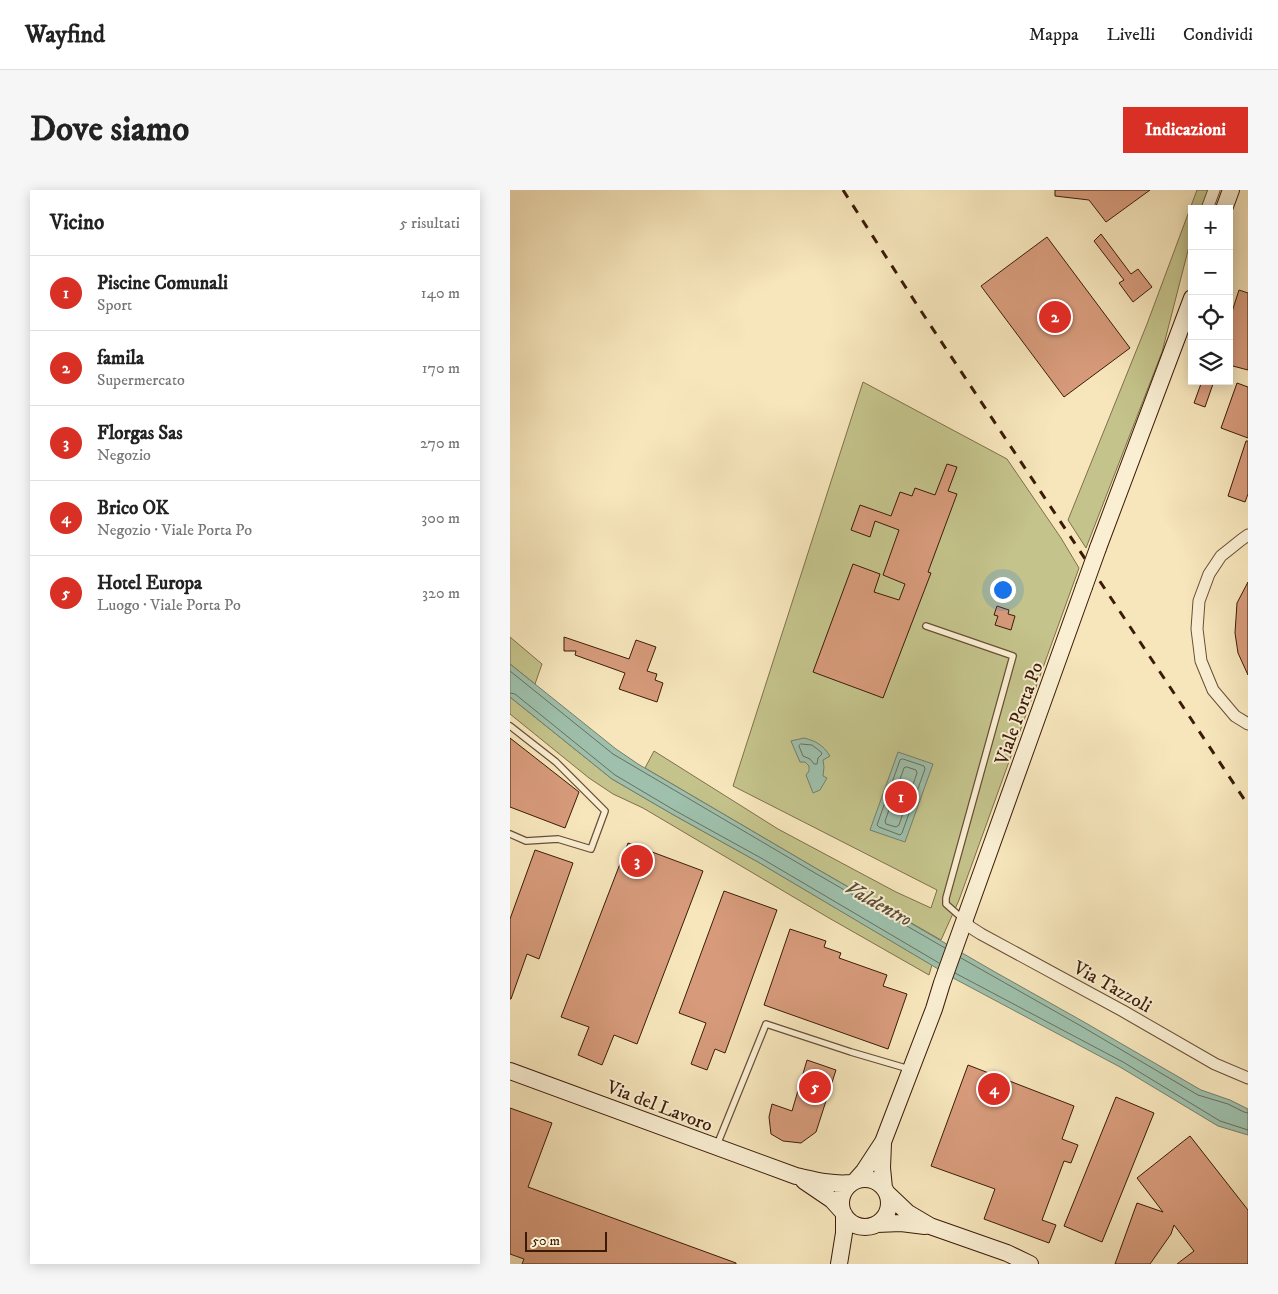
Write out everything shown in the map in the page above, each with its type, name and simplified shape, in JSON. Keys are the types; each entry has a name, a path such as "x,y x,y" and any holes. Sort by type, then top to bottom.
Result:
{"main road":[{"path":"1225,205 1231,190"},
{"name":"Viale Porta Po","path":"839,1262 844,1233 842,1194 864,1171 883,1142 934,1009 1098,548 1188,309"},
{"name":"Via del Lavoro","path":"510,1070 796,1176"},
{"name":"Viale Porta Po","path":"839,1262 856,1239 886,1214 889,1201 882,1168 883,1142"},
{"path":"796,1176 841,1184 868,1179 874,1180 908,1213 930,1226 1007,1253 1030,1264"},
{"path":"796,1176 832,1200 852,1224 858,1226 901,1223 930,1226"}],"street":[{"path":"1208,205 1214,190"},
{"path":"1248,535 1221,556 1209,574 1199,601 1197,629 1201,661 1213,690 1235,716 1248,724"},
{"name":"Via Tazzoli","path":"965,921 970,927 982,934 1215,1064 1248,1078"}],"lane":[{"path":"926,626 1013,656 946,898 946,904 965,921"},
{"path":"510,726 556,762 605,811 591,848 558,839 526,841 510,834"},
{"path":"716,1147 766,1024 911,1070"}],"shaded area":[{"path":"1197,190 1208,190 1202,205 1191,205"},
{"path":"1188,214 1188,251 1162,352 1086,548 1068,520 1147,324"},
{"path":"863,382 1007,459 1061,538 1079,568 959,900 941,940 645,768 654,751 778,829 896,892 931,908 937,890 733,786"},
{"path":"510,637 542,664 535,684 510,664"},
{"path":"510,697 612,779 758,862 932,965 929,975 643,808 613,794 589,778 510,714"}],"water":[{"path":"510,664 616,749 638,764 1201,1090 1230,1100 1248,1109 1248,1135 1218,1126 1120,1067 955,979 758,862 612,779 510,697"},
{"path":"804,738 819,744 830,756 823,760 823,776 827,778 820,790 813,793 806,775 809,771 809,766 805,762 800,762 791,741"},
{"path":"898,752 933,764 905,842 870,830"}],"building":[{"path":"1055,190 1150,190 1106,222 1089,200 1055,196"},
{"path":"1101,234 1131,274 1138,269 1152,287 1133,302 1119,283 1124,280 1094,241"},
{"path":"1047,237 1130,348 1064,397 981,286"},
{"path":"1239,290 1248,293 1248,370 1233,366 1233,309"},
{"path":"1237,383 1248,387 1248,438 1221,428"},
{"path":"1201,385 1213,385 1205,407 1194,403"},
{"path":"1246,441 1248,441 1248,494 1245,502 1228,496"},
{"path":"947,464 957,467 948,491 957,494 928,572 931,573 883,698 813,672 853,564 880,574 874,592 899,600 905,584 883,575 899,530 875,521 870,537 851,530 860,505 891,516 900,492 912,496 915,488 935,495"},
{"path":"1248,582 1248,675 1238,653 1235,633 1237,603"},
{"path":"997,606 1009,610 1008,614 1015,616 1011,630 995,625 998,616 994,615"},
{"path":"564,637 629,659 636,640 656,647 647,671 657,674 655,680 663,683 657,702 619,689 625,673 575,655 576,651 564,651"},
{"path":"510,738 579,792 565,828 510,807"},
{"path":"628,843 703,871 637,1044 614,1035 602,1065 578,1055 589,1027 561,1017"},
{"path":"535,850 573,863 539,959 527,954 510,999 510,919"},
{"path":"724,891 777,910 725,1053 715,1049 707,1070 691,1064 706,1023 679,1013"},
{"path":"790,929 826,941 824,947 841,953 839,958 887,975 883,986 907,994 888,1049 764,1005"},
{"path":"807,1060 836,1070 816,1132 801,1143 783,1141 771,1134 769,1117 772,1104 792,1111"},
{"path":"968,1065 1074,1106 1062,1139 1078,1145 1071,1163 1064,1161 1042,1220 1056,1225 1049,1243 984,1219 995,1189 931,1166"},
{"path":"1116,1097 1154,1113 1102,1242 1064,1226"},
{"path":"510,1108 552,1123 528,1187 736,1264 522,1264 524,1259 510,1254"},
{"path":"1190,1136 1248,1210 1248,1264 1177,1264 1194,1251 1174,1225 1171,1234 1150,1264 1115,1264 1137,1203 1163,1212 1137,1178"}],"railway":[{"path":"843,190 1248,805"}],"place":[{"name":"famila","path":"1055,317"},
{"name":"Piscine Comunali","path":"901,797"},
{"name":"Florgas Sas","path":"637,861"},
{"name":"Hotel Europa","path":"815,1087"},
{"name":"Brico OK","path":"994,1089"}],"water label":[{"name":"Valdentro","path":"879,903"}]}
